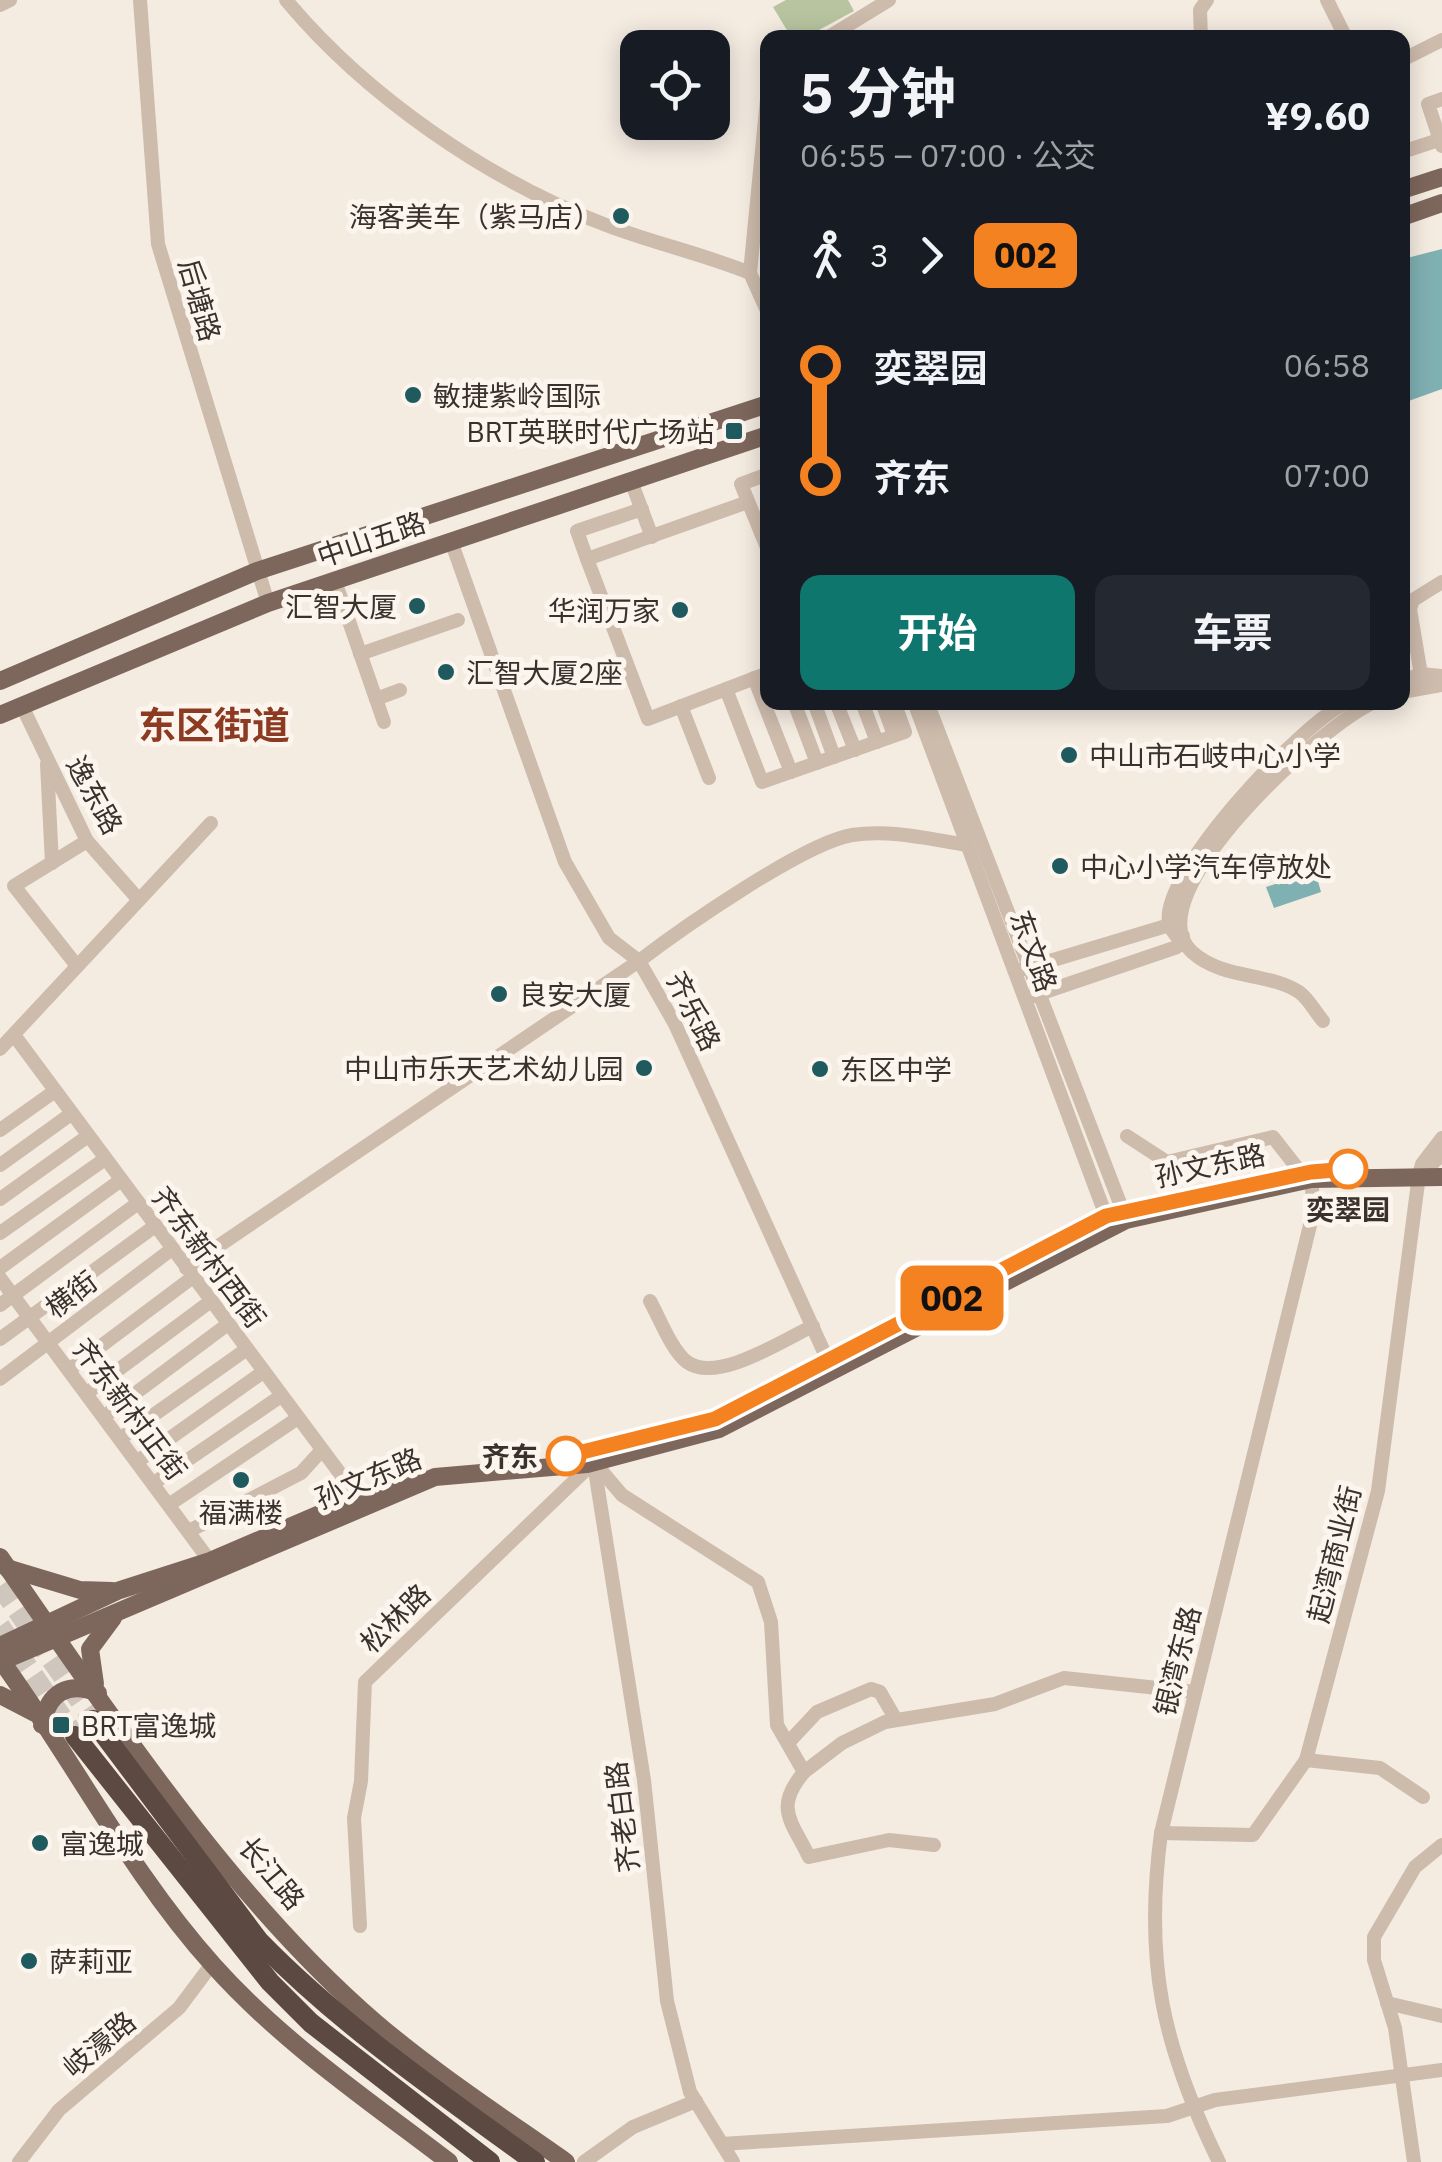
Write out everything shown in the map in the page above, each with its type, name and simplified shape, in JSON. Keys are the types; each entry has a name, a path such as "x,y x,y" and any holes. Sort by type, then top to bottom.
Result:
{"highway":[{"name":"长江路","path":"94,1720 259,1942 289,1972 389,2056 536,2162"},
{"path":"75,1736 270,1982 311,2024 490,2162"}],"main road":[{"path":"1410,187 1442,177"},
{"path":"1410,214 1442,204"},
{"name":"中山五路","path":"0,681 257,571 760,407"},
{"name":"中山五路","path":"0,714 268,603 760,437"},
{"name":"孙文东路","path":"593,1458 715,1419 1114,1214 1306,1176 1433,1167"},
{"name":"孙文东路","path":"54,1632 115,1615 433,1466 593,1458 719,1429 1110,1226 1306,1176"},
{"path":"4,1562 80,1590 118,1592"},
{"name":"长江路","path":"4,1562 178,1804 314,1964 375,2022 435,2070 566,2162"},
{"name":"孙文东路","path":"0,1657 54,1632 118,1592 214,1567"},
{"path":"99,1694 90,1649 115,1615"},
{"path":"0,1657 87,1795 212,1964 278,2031 449,2162"},
{"path":"39,1719 65,1688 80,1686 99,1694"},
{"path":"0,1696 39,1719"}],"street":[{"path":"0,6 10,0"},
{"name":"后塘路","path":"140,0 158,244 268,603"},
{"path":"286,0 346,67 535,195 619,230 750,273"},
{"path":"841,30 889,0"},
{"path":"1201,30 1200,10 1207,0"},
{"path":"1327,0 1342,30"},
{"path":"1410,56 1442,40"},
{"path":"1410,150 1442,143 1428,104 1442,100"},
{"path":"760,171 750,273 760,295"},
{"path":"760,480 741,484 760,531"},
{"path":"631,481 652,537"},
{"path":"587,559 748,502"},
{"path":"642,508 577,531 648,720 760,675"},
{"path":"618,517 628,545"},
{"path":"597,524 608,552"},
{"path":"451,541 565,862 609,938 639,961 806,850 848,836 889,832 967,845"},
{"path":"335,580 384,722"},
{"path":"1422,680 1410,609 1413,600 1442,582"},
{"path":"360,654 458,620"},
{"path":"1410,681 1442,676"},
{"path":"1410,687 1422,680 1442,685"},
{"path":"726,689 762,782 905,732 897,710"},
{"path":"376,699 400,690"},
{"name":"逸东路","path":"22,706 88,841 139,900"},
{"path":"681,706 709,778"},
{"path":"772,710 791,772"},
{"path":"797,710 817,763"},
{"path":"817,710 834,756"},
{"path":"839,710 855,750"},
{"path":"865,710 877,742"},
{"path":"885,710 894,736"},
{"name":"东文路","path":"917,710 967,845 1022,970"},
{"name":"东文路","path":"930,710 1114,1214"},
{"path":"1323,1021 1299,992 1217,968 1181,935 1171,902 1208,836 1283,753 1338,710"},
{"path":"1181,935 1182,905 1200,869 1230,828 1296,756 1358,710"},
{"path":"46,758 52,864"},
{"path":"0,1049 211,822"},
{"path":"78,966 7,890 88,841"},
{"path":"1022,970 1181,935"},
{"path":"1032,996 1181,935"},
{"name":"齐乐路","path":"70,1370 190,1273 639,961 675,1024 829,1363"},
{"name":"齐东新村西街","path":"14,1035 362,1502"},
{"path":"0,1130 54,1091"},
{"path":"0,1165 71,1114"},
{"path":"0,1198 88,1136"},
{"path":"1127,1136 1166,1162 1273,1137 1306,1176"},
{"path":"1433,1167 1442,1138"},
{"path":"0,1233 105,1160"},
{"name":"起湾商业街","path":"1161,1833 1254,1834 1306,1760 1378,1491 1433,1167"},
{"name":"银湾东路","path":"1219,2162 1177,2071 1157,1978 1154,1883 1161,1833 1314,1209 1306,1176"},
{"path":"0,1268 120,1180"},
{"path":"0,1305 138,1203"},
{"path":"0,1339 155,1226"},
{"name":"横街","path":"0,1379 172,1248"},
{"name":"齐东新村正街","path":"0,1278 214,1567"},
{"path":"87,1393 211,1301"},
{"path":"650,1301 684,1360 698,1368 723,1368 812,1326"},
{"path":"104,1416 228,1324"},
{"path":"121,1438 247,1350"},
{"path":"138,1461 263,1372"},
{"path":"154,1483 281,1396"},
{"path":"170,1504 298,1418"},
{"path":"301,1473 321,1451"},
{"path":"593,1458 622,1494 758,1582 772,1622 777,1724 804,1772"},
{"name":"松林路","path":"360,1926 354,1818 361,1782 365,1682 593,1458"},
{"name":"齐老白路","path":"593,1458 644,1780 667,2001 696,2101 733,2162"},
{"path":"189,1531 301,1473 333,1465"},
{"path":"934,1846 889,1840 813,1859 785,1802 804,1772 842,1743 895,1718 995,1704 1064,1678 1195,1692"},
{"path":"788,1743 818,1712 871,1690 880,1692 895,1718"},
{"path":"1306,1760 1380,1768 1422,1797"},
{"path":"1414,2162 1402,2075 1374,1960 1374,1937 1416,1867 1442,1845"},
{"name":"岐濠路","path":"19,2162 59,2110 178,2008 212,1964"},
{"path":"1387,2003 1442,2016"},
{"path":"722,2144 1167,2116 1215,2100 1442,2070"},
{"path":"584,2162 632,2127 696,2101"}],"green space":[{"path":"786,0 848,0 854,11 819,30 787,30 773,7"}],"water":[{"path":"1442,249 1442,389 1410,400 1410,257"},
{"path":"1315,871 1321,892 1274,908 1266,887"}],"tunnel":[{"path":"0,1586 93,1720"},
{"path":"0,1626 75,1736"}],"bus line":[{"name":"002","path":"566,1456 592,1453 715,1419 1106,1216 1311,1172 1348,1169"}],"place":[{"name":"海客美车（紫马店）","path":"621,216"},
{"name":"敏捷紫岭国际","path":"413,395"},
{"name":"BRT英联时代广场站","path":"734,431"},
{"name":"汇智大厦","path":"417,606"},
{"name":"华润万家","path":"680,610"},
{"name":"汇智大厦2座","path":"446,672"},
{"name":"中山市石岐中心小学","path":"1069,755"},
{"name":"中心小学汽车停放处","path":"1060,866"},
{"name":"良安大厦","path":"499,994"},
{"name":"中山市乐天艺术幼儿园","path":"644,1068"},
{"name":"东区中学","path":"820,1069"},
{"name":"奕翠园","path":"1348,1169"},
{"name":"齐东","path":"566,1456"},
{"name":"福满楼","path":"241,1480"},
{"name":"BRT富逸城","path":"61,1725"},
{"name":"富逸城","path":"40,1843"},
{"name":"萨莉亚","path":"29,1961"}],"district":[{"name":"东区街道","path":"214,724"}]}
